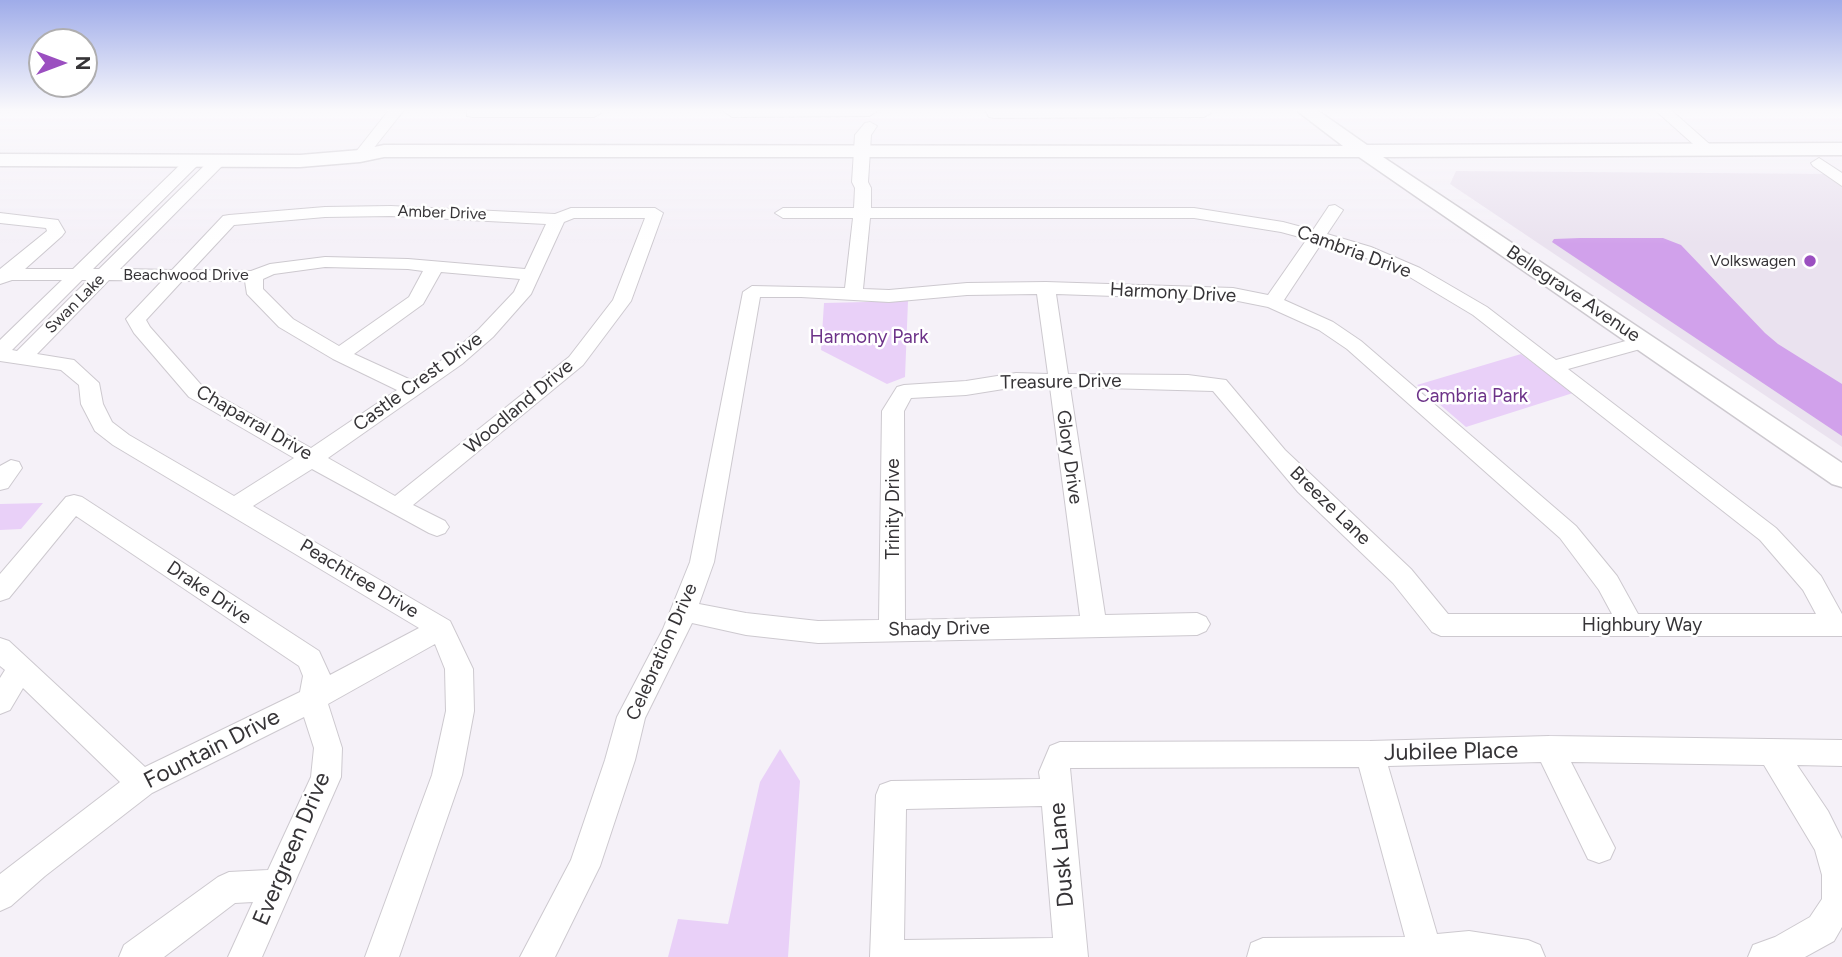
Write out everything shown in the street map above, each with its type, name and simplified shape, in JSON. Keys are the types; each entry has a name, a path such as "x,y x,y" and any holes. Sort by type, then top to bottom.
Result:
{"main road":[{"name":"Bellegrave Avenue","path":"1366,155 1842,477"},
{"path":"1369,157 1468,155"},
{"path":"0,160 300,161 360,156 372,162 867,157 1369,157 1842,163"},
{"path":"1819,163 1822,156 1842,156"}],"street":[{"path":"853,295 863,188 869,182 867,157"},
{"name":"Swan Lake","path":"7,355 78,275 193,161"},
{"name":"Swan Lake","path":"7,355 102,275 218,161"},
{"path":"1819,163 1842,181"},
{"name":"Amber Drive","path":"229,220 326,212 391,211 557,219 571,213 654,213"},
{"path":"1273,302 1335,211"},
{"name":"Woodland Drive","path":"396,506 537,396 576,360 622,301 654,213"},
{"name":"Cambria Drive","path":"783,213 1194,213 1283,227 1365,251 1424,277 1480,311 1768,534 1812,583 1838,625"},
{"path":"0,218 52,224 56,232 2,276"},
{"name":"Castle Crest Drive","path":"236,506 455,360 486,333 522,294 557,219"},
{"name":"Chaparral Drive","path":"229,220 136,319 141,329 196,392 437,527"},
{"name":"Beachwood Drive","path":"2,276 254,276 270,269 325,262 435,266 531,275"},
{"path":"340,355 416,300 435,266"},
{"path":"254,276 254,290 286,323 340,355 412,389"},
{"name":"Harmony Drive","path":"752,292 801,291 889,296 967,289 1046,288 1233,294 1273,302 1326,326 1354,345 1567,532 1608,583 1631,625"},
{"name":"Glory Drive","path":"1046,288 1094,626"},
{"name":"Celebration Drive","path":"537,957 584,866 620,760 631,717 683,611 702,562 752,292"},
{"path":"1553,367 1644,342"},
{"name":"Peachtree Drive","path":"7,355 67,364 89,383 92,404 103,426 121,440 441,628 458,669 460,711 447,775 382,957"},
{"name":"Treasure Drive","path":"904,392 966,388 1016,380 1188,382 1219,385"},
{"name":"Breeze Lane","path":"1219,385 1277,455 1306,486 1402,576 1441,625"},
{"name":"Trinity Drive","path":"892,630 893,411 904,392"},
{"name":"Drake Drive","path":"0,591 74,503 310,659 317,677 312,699"},
{"name":"Shady Drive","path":"683,611 746,624 818,632 1197,624"},
{"name":"Highbury Way","path":"1441,625 1838,625"},
{"name":"Fountain Drive","path":"0,895 34,865 142,783 312,699 441,628"},
{"path":"0,649 142,783"},
{"path":"0,702 20,669"},
{"name":"Evergreen Drive","path":"245,957 326,777 330,762 312,699"},
{"path":"1549,749 1598,848"},
{"name":"Jubilee Place","path":"1060,755 1370,754 1549,749 1842,753"},
{"path":"1765,957 1782,952 1822,929 1838,903 1838,875 1829,847 1817,821 1772,752"},
{"path":"1370,754 1426,952"},
{"name":"Dusk Lane","path":"1060,755 1055,772 1056,792 1071,956"},
{"path":"1056,792 891,795 889,957 1071,956"},
{"path":"136,957 229,888 278,885"},
{"path":"1263,955 1392,955 1469,948 1528,957"}],"shaded area":[{"path":"1456,171 1842,174 1842,447 1450,184"},
{"path":"1663,238 1681,245 1765,333 1842,384 1842,436 1552,242 1554,239"}],"green space":[{"name":"Harmony Park","path":"908,301 905,377 887,384 821,350 824,303"},
{"name":"Cambria Park","path":"1521,354 1573,393 1466,427 1417,385"},
{"path":"43,503 21,529 0,530 0,504"},
{"path":"780,749 800,781 788,957 668,957 678,919 728,924 760,782"}],"place":[{"name":"Volkswagen","path":"1810,261"}]}
